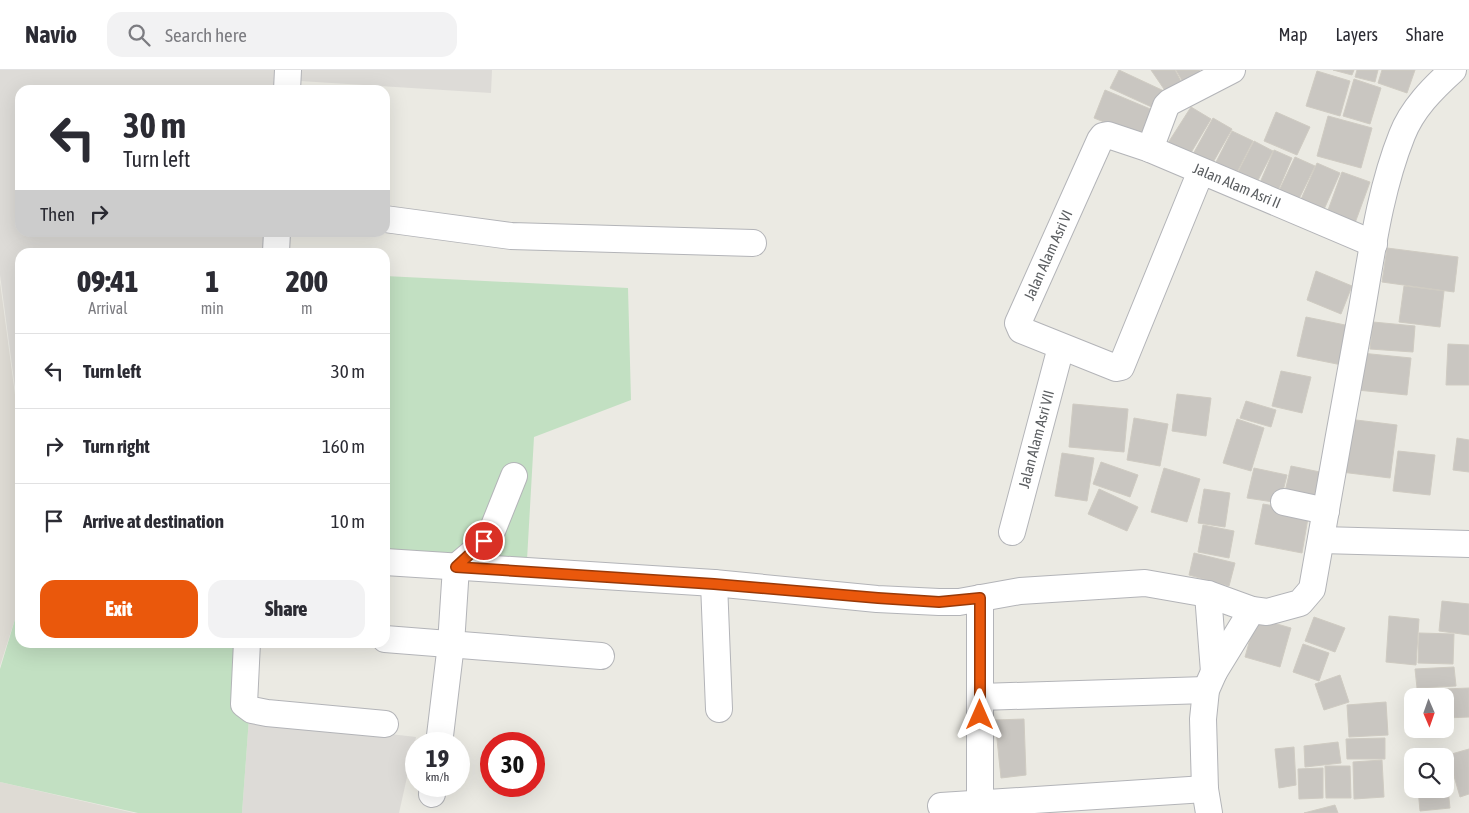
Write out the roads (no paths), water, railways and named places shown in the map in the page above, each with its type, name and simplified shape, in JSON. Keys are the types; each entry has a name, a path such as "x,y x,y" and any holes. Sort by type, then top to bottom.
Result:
{"street":[{"path":"287,85 288,70"},
{"path":"1150,148 1166,106 1170,102 1232,70"},
{"path":"390,562 714,584 939,602 980,598 1020,591 1145,583 1208,594 1252,610 1267,612 1300,603 1312,589 1385,189 1402,133 1418,105 1453,70"},
{"name":"Jalan Alam Asri II","path":"1100,140 1103,136 1108,136 1150,148 1374,244"},
{"name":"Jalan Alam Asri VI","path":"1100,140 1018,323 1021,330 1116,368 1121,367 1201,170"},
{"path":"390,220 511,236 754,243"},
{"name":"Jalan Alam Asri VII","path":"1012,532 1061,347"},
{"path":"440,732 451,644 456,567 492,531 514,476"},
{"path":"1284,502 1326,511"},
{"path":"1321,540 1469,544"},
{"path":"714,584 719,708"},
{"path":"941,806 980,802 1207,801 1203,719 1210,681 1208,594"},
{"path":"980,598 980,802"},
{"path":"1210,681 1252,610"},
{"path":"390,639 600,656"},
{"path":"247,648 244,704 252,710 385,724"},
{"path":"980,697 1210,681"}]}
